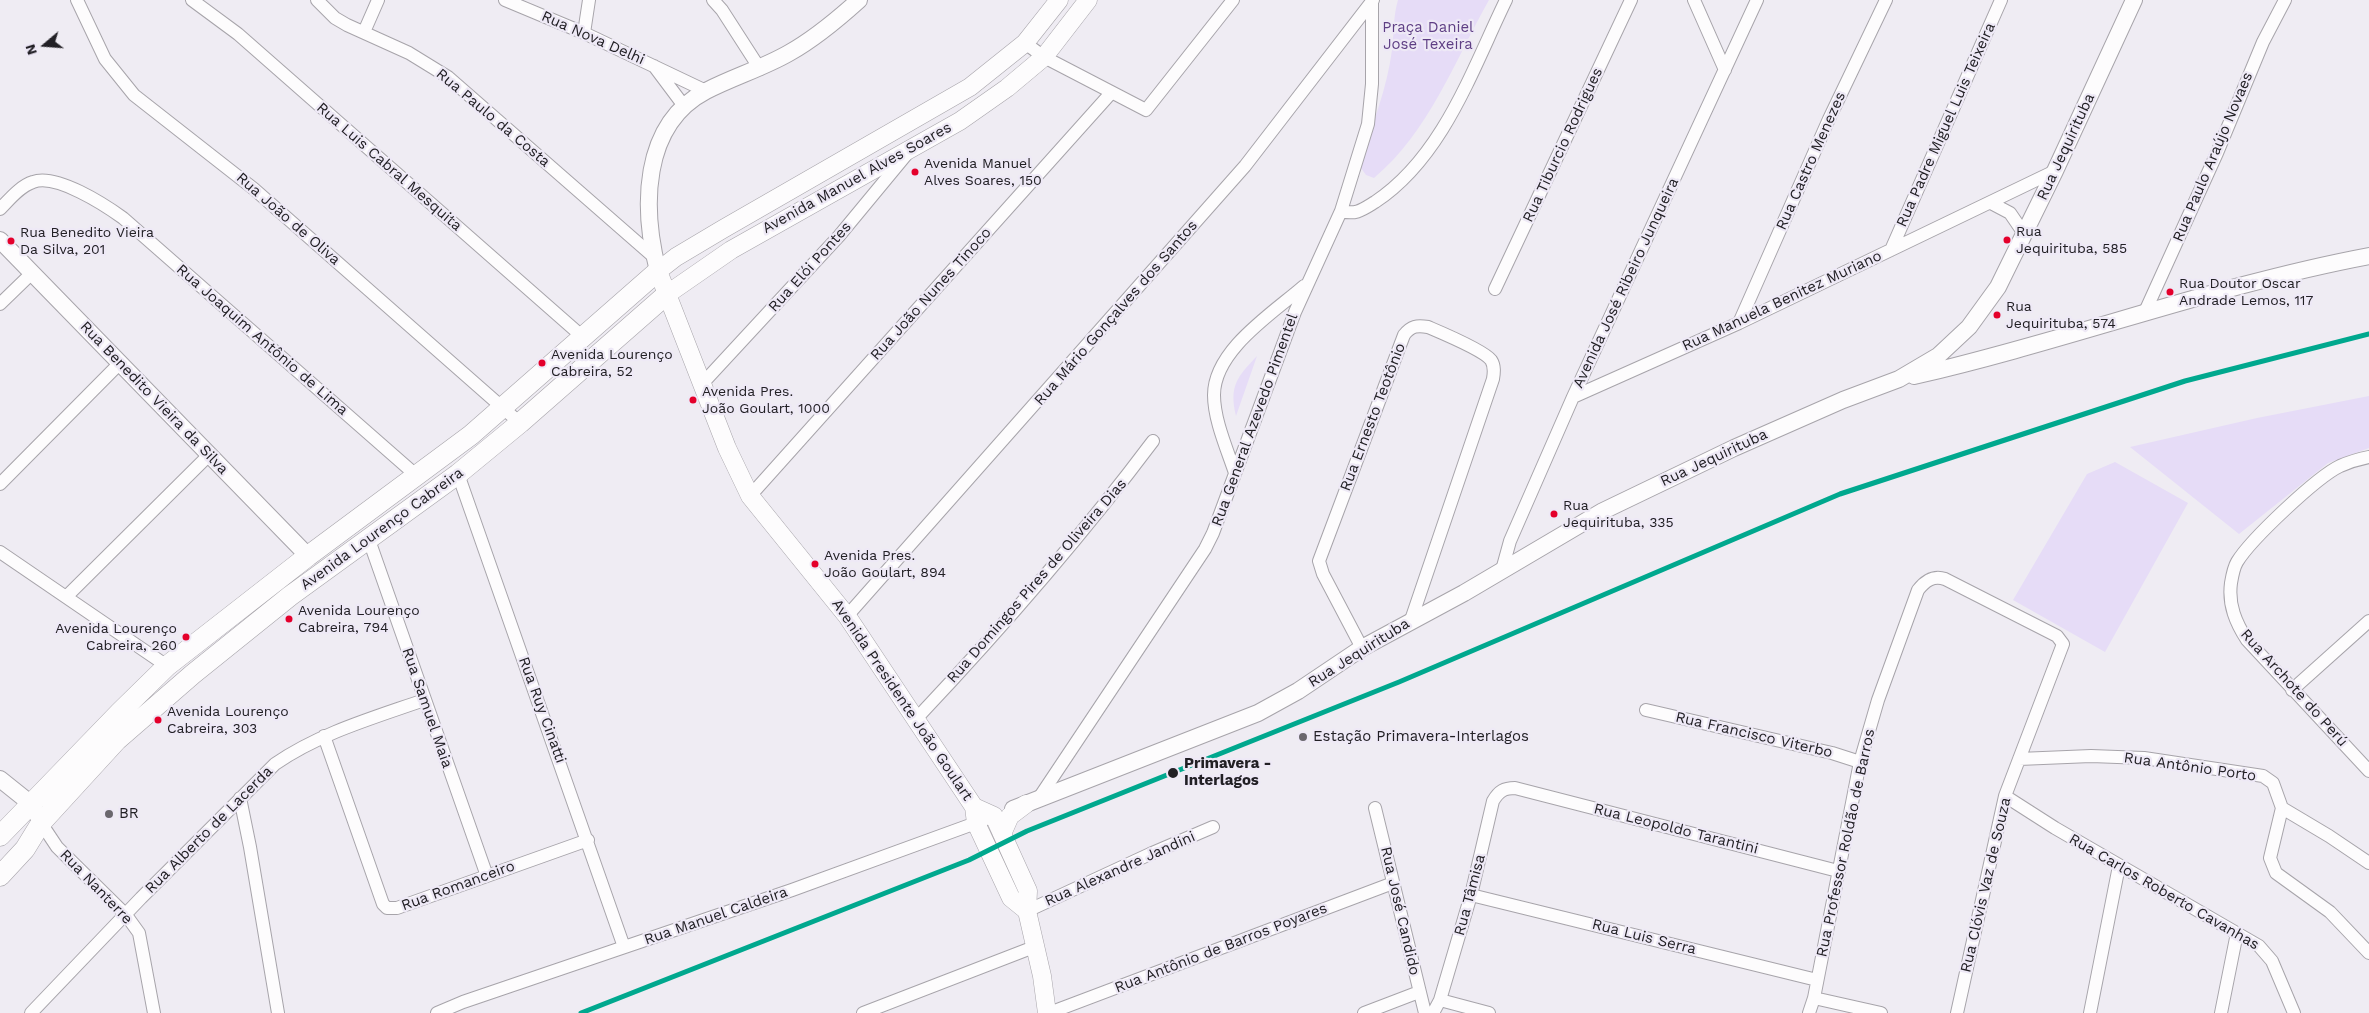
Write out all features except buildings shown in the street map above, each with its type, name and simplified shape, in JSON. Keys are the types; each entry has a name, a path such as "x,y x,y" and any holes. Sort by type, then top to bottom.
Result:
{"main road":[{"name":"Avenida Manuel Alves Soares","path":"656,264 676,257 970,87 1025,43 1059,0"},
{"name":"Avenida Manuel Alves Soares","path":"666,295 731,250 960,120 999,93 1044,57 1088,0"},
{"name":"Avenida Lourenço Cabreira","path":"0,836 30,803 167,666 308,556 471,435 584,338 656,264"},
{"name":"Avenida Presidente João Goulart","path":"656,264 666,295 727,448 750,496 847,616 917,718 975,815 1011,898 1027,911"},
{"name":"Avenida Lourenço Cabreira","path":"0,876 25,850 41,823 117,740 193,674 290,596 458,474 520,424 666,295"},
{"path":"1002,834 1010,816 1032,801"},
{"name":"Avenida Presidente João Goulart","path":"975,815 994,816"},
{"path":"994,816 1028,891 1027,911 1042,976 1048,1013"}],"street":[{"name":"Rua João de Oliva","path":"77,0 105,58 134,95 254,189 504,407 520,424"},
{"name":"Rua Luis Cabral Mesquita","path":"192,0 238,34 584,338"},
{"name":"Rua Paulo da Costa","path":"317,0 335,18 409,53 448,77 656,264"},
{"path":"364,32 378,0"},
{"name":"Rua Nova Delhi","path":"505,0 653,64 706,91"},
{"path":"584,33 589,0"},
{"path":"713,0 722,10 760,69"},
{"name":"Avenida Presidente João Goulart","path":"656,264 650,221 649,191 652,164 660,140 684,106 706,91 760,69 792,52 825,29 859,0"},
{"path":"1025,43 1044,57 1146,110 1233,0"},
{"path":"1341,211 1350,214 1359,212 1386,195 1413,169 1437,137 1458,101 1506,0"},
{"name":"Rua Tiburcio Rodrigues","path":"1495,289 1631,0"},
{"path":"1694,0 1725,70"},
{"name":"Avenida José Ribeiro Junqueira","path":"1502,570 1510,541 1573,397 1757,0"},
{"name":"Rua Castro Menezes","path":"1739,323 1829,119 1886,0"},
{"name":"Rua Padre Miguel Luis Teixeira","path":"1891,250 2001,0"},
{"name":"Rua Jequirituba","path":"994,816 1258,713 1298,691 1362,648 1464,593 1639,492 1834,404 1899,380 1938,356 1951,346 1981,313 1998,287 2025,235 2134,0"},
{"name":"Rua Paulo Araújo Novaes","path":"2144,314 2217,153 2263,42 2285,0"},
{"name":"Rua General Azevedo Pimentel","path":"1032,801 1205,550 1221,515 1235,473 1308,283 1341,211 1368,124 1372,84 1372,1"},
{"name":"Rua Mário Gonçalves dos Santos","path":"847,616 1245,166 1372,1"},
{"name":"Rua Nova Delhi","path":"653,64 684,106"},
{"name":"Rua João Nunes Tinoco","path":"750,496 1111,92"},
{"name":"Rua Elói Pontes","path":"702,384 839,236 914,146"},
{"name":"Rua Manuela Benitez Muriano","path":"1573,397 1739,323 2055,171"},
{"name":"Rua Joaquim Antônio de Lima","path":"0,209 25,186 38,180 48,181 75,190 100,202 123,218 417,476"},
{"path":"1991,203 2010,213 2025,235"},
{"name":"Rua Benedito Vieira da Silva","path":"0,240 308,556"},
{"path":"1899,380 1975,362 2273,278 2369,256"},
{"path":"0,304 32,273"},
{"path":"1235,473 1214,396 1219,367 1229,352 1308,283"},
{"name":"Rua Ernesto Teotônio","path":"1362,648 1324,574 1320,561 1404,335 1412,327 1418,325 1428,326 1486,355 1494,365 1494,370 1493,379 1411,620"},
{"path":"1951,346 1975,362"},
{"path":"0,484 121,362"},
{"name":"Rua Domingos Pires de Oliveira Dias","path":"917,718 952,682 1118,488 1153,442"},
{"path":"66,597 210,454"},
{"name":"Rua Archote do Perú","path":"2369,457 2339,466 2321,479 2250,544 2236,563 2231,584 2231,605 2236,622 2247,640 2369,771"},
{"name":"Rua Ruy Cinatti","path":"458,474 624,947"},
{"name":"Rua Samuel Maia","path":"369,540 487,876"},
{"path":"0,552 167,666"},
{"name":"Rua Professor Roldão de Barros","path":"1809,1013 1814,998 1860,762 1878,700 1918,590 1929,579 1937,577 1945,579 2057,636 2062,641 2062,646"},
{"path":"2292,690 2369,621"},
{"name":"Rua Clóvis Vaz de Souza","path":"1957,1013 2005,796 2062,646"},
{"name":"Rua Alberto de Lacerda","path":"31,1013 275,764 293,751 324,736 424,700"},
{"name":"Rua Francisco Viterbo","path":"1646,710 1822,751 1860,762"},
{"name":"Rua Romanceiro","path":"324,736 383,904 387,908 398,908 588,840"},
{"name":"Rua Antônio Porto","path":"2019,760 2091,756 2144,758 2263,776 2273,783 2282,808"},
{"path":"0,779 30,803 41,823"},
{"name":"Rua Leopoldo Tarantini","path":"1515,788 1838,871"},
{"name":"Rua Tâmisa","path":"1433,1013 1440,1000 1471,895 1493,800 1501,791 1515,788"},
{"name":"Rua Carlos Roberto Cavanhas","path":"2005,796 2119,866 2237,933 2266,952 2294,1013"},
{"path":"240,798 278,1013"},
{"name":"Rua José Candido","path":"1375,808 1425,1013"},
{"path":"2369,864 2329,836 2282,808 2270,858 2276,873 2330,912 2369,953"},
{"name":"Rua Manuel Caldeira","path":"438,1013 463,1002 792,890 975,815"},
{"name":"Rua Nanterre","path":"41,823 57,847 126,915 139,932 154,1013"},
{"name":"Rua Alexandre Jandini","path":"1027,911 1150,854 1213,828"},
{"path":"2090,1013 2119,866"},
{"name":"Rua Antônio de Barros Poyares","path":"1048,1013 1393,884"},
{"name":"Rua Luis Serra","path":"1471,895 1817,980"},
{"path":"2221,1013 2237,933"},
{"path":"869,1012 1034,947"},
{"path":"1364,1013 1419,992"},
{"path":"1814,998 1881,1013"},
{"path":"1440,1000 1489,1013"}],"green space":[{"name":"Praça Daniel José Texeira","path":"1398,0 1489,0 1425,118 1393,160 1374,178 1366,175 1358,164 1387,79"},
{"path":"1257,356 1236,416 1234,389 1236,383 1244,370"},
{"path":"2369,396 2369,448 2328,463 2239,534 2130,447 2257,418"},
{"path":"2115,462 2188,503 2105,652 2013,600 2087,474"}],"transit line":[{"path":"581,1013 969,860 1027,831 1399,682 1840,494 2185,381 2369,334"}],"place":[{"name":"Avenida Manuel Alves Soares, 150","path":"915,172"},
{"name":"Rua Jequirituba, 585","path":"2007,240"},
{"name":"Rua Benedito Vieira Da Silva, 201","path":"11,241"},
{"name":"Rua Doutor Oscar Andrade Lemos, 117","path":"2170,292"},
{"name":"Rua Jequirituba, 574","path":"1997,315"},
{"name":"Avenida Lourenço Cabreira, 52","path":"542,363"},
{"name":"Avenida Pres. João Goulart, 1000","path":"693,400"},
{"name":"Rua Jequirituba, 335","path":"1554,514"},
{"name":"Avenida Pres. João Goulart, 894","path":"815,564"},
{"name":"Avenida Lourenço Cabreira, 794","path":"289,619"},
{"name":"Avenida Lourenço Cabreira, 260","path":"186,637"},
{"name":"Avenida Lourenço Cabreira, 303","path":"158,720"},
{"name":"Estação Primavera-Interlagos","path":"1303,737"},
{"name":"Primavera - Interlagos","path":"1173,773"},
{"name":"BR","path":"109,814"}]}
